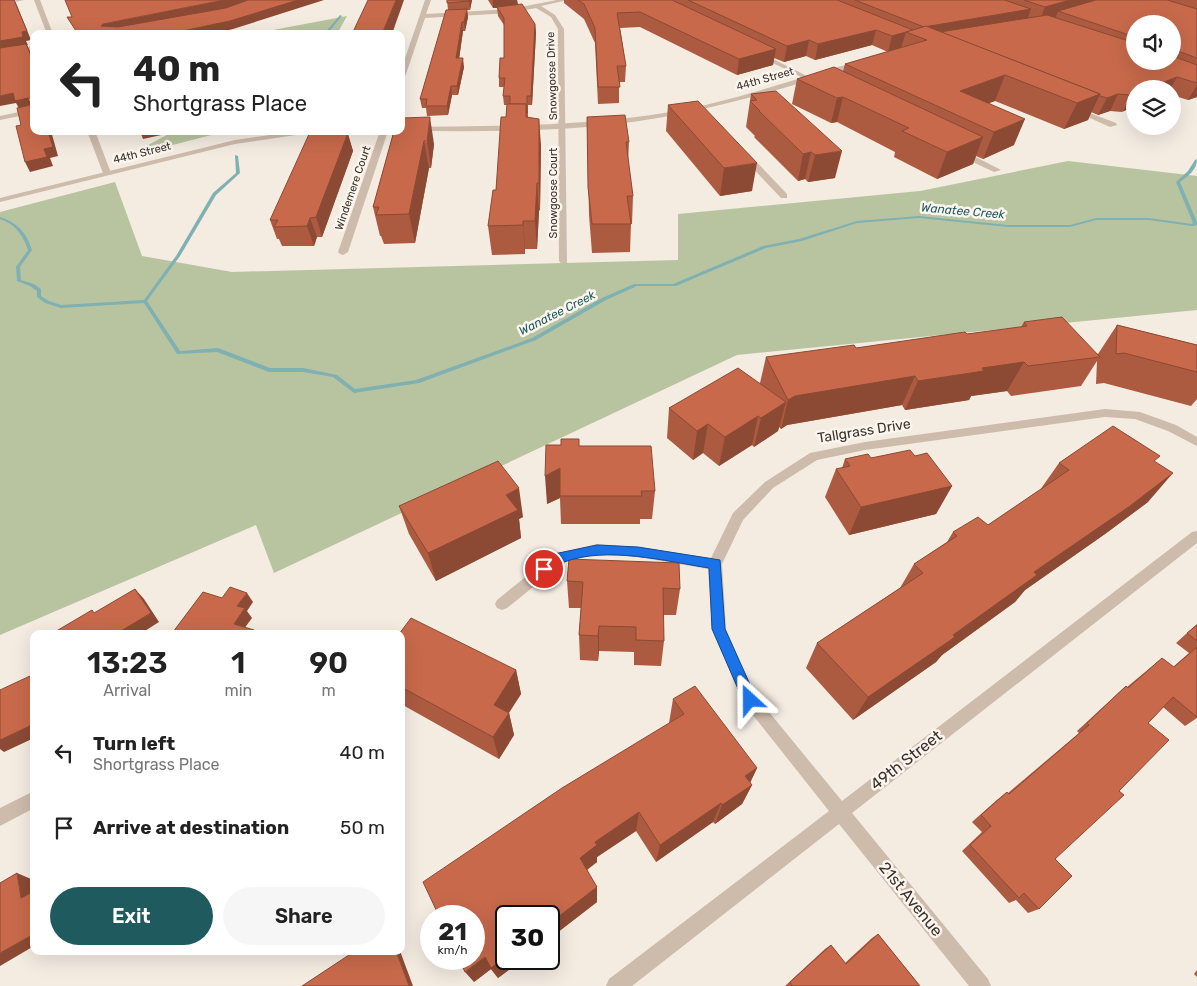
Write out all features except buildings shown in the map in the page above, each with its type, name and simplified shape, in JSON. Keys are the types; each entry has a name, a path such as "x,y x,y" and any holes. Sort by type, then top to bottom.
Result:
{"street":[{"path":"0,3 21,0"},
{"path":"37,0 48,30"},
{"path":"405,68 428,0"},
{"path":"422,16 480,14 538,6 565,0"},
{"name":"Snowgoose Drive","path":"538,6 553,16 561,29 564,126"},
{"path":"0,54 30,49"},
{"path":"752,51 828,88"},
{"name":"44th Street","path":"405,129 564,126 625,120 701,108 865,62"},
{"path":"1068,106 1113,125"},
{"path":"701,108 709,116"},
{"path":"0,118 30,112"},
{"name":"Snowgoose Court","path":"564,126 564,261"},
{"path":"92,135 107,173"},
{"name":"44th Street","path":"0,200 236,142 289,135"},
{"name":"Windemere Court","path":"343,252 383,135"},
{"path":"952,149 997,170"},
{"path":"743,153 784,196"},
{"name":"Tallgrass Drive","path":"840,812 750,700 719,629 715,564 738,517 769,485 814,456 865,446 1105,413 1136,415 1172,428 1197,442"},
{"name":"49th Street","path":"616,986 1197,536"},
{"path":"502,604 559,558 597,550 638,552 715,564"},
{"path":"0,817 30,801"},
{"name":"21st Avenue","path":"840,812 982,986"}],"green space":[{"path":"347,16 339,30 273,30"},
{"path":"167,135 211,135 126,157"},
{"path":"1068,161 1197,176 1197,310 737,355 274,573 256,525 0,635 0,212 115,182 142,256 232,272 678,260 678,214 920,191"}],"waterway":[{"path":"329,30 341,16"},
{"path":"145,301 178,256 214,194 238,173 236,156"},
{"path":"1195,224 1178,182 1190,172 1197,160"},
{"name":"Wanatee Creek","path":"145,301 179,353 218,350 269,370 303,370 335,376 354,391 417,382 534,339 604,299 636,285 674,285 765,247 800,240 857,222 919,217 1008,226 1070,226 1096,219 1149,219 1195,224"},
{"name":"Wanatee Creek","path":"0,218 20,230 30,250 18,267 19,281 32,285 39,290 39,296 47,302 61,307 145,301"}],"route":[{"path":"544,569 559,558 597,550 638,552 715,564 719,629 750,700"}]}
